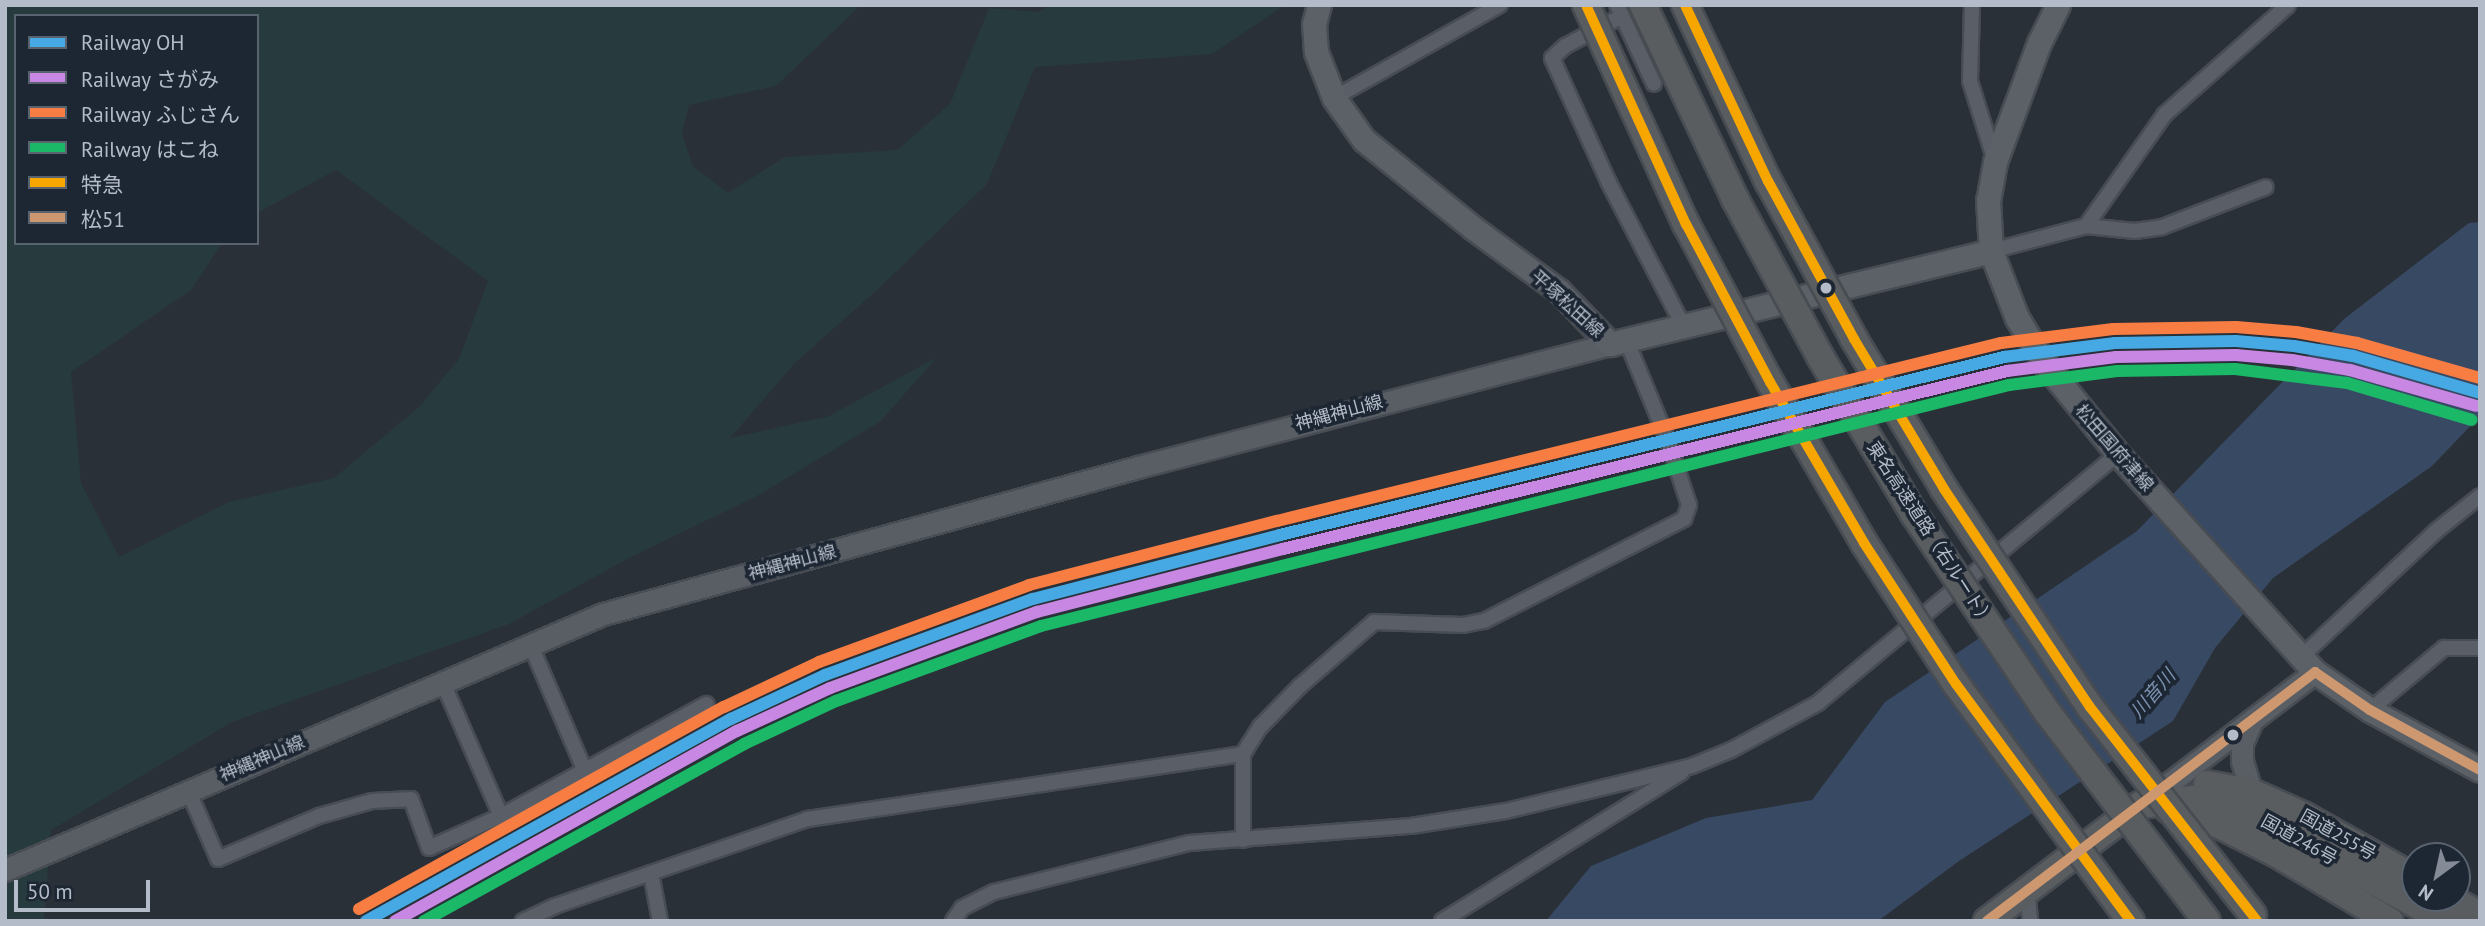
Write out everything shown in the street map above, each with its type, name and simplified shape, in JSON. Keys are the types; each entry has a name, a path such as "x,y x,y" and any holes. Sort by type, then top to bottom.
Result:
{"highway":[{"path":"1586,5 1693,236 1770,382 1864,543 1956,684 2132,921"},
{"path":"1685,5 1768,181 1854,339 1944,489 2090,707 2255,918"},
{"name":"東名高速道路（右ルート）","path":"1628,9 1821,358 1914,514 2048,712 2207,921"},
{"name":"国道255号","path":"2140,805 2185,784 2203,783 2251,792 2305,816 2401,870"},
{"name":"国道246号","path":"2140,805 2193,799 2228,804 2260,818 2446,921"},
{"path":"1987,921 2140,805"},
{"name":"国道246号","path":"2140,805 2185,813 2219,825 2277,854 2390,921"}],"main road":[{"name":"平塚松田線","path":"1319,5 1314,24 1317,52 1334,98 1364,140 1387,161 1559,291 1618,342 1991,251"},
{"name":"松田国府津線","path":"2058,5 2039,43 1995,162 1988,200 1991,251 2017,318 2045,364 2124,460 2308,665 2370,710 2480,769"},
{"name":"神縄神山線","path":"5,870 603,614 1151,463 1618,342"},
{"path":"2140,805 2252,720 2308,665"},
{"path":"2252,720 2242,743 2242,761 2260,818"}],"street":[{"path":"1334,98 1500,5"},
{"path":"1972,5 1970,80 1995,162"},
{"path":"2086,226 2165,114 2288,5"},
{"path":"1654,84 1628,9 1565,46 1552,58 1609,183 1683,325"},
{"path":"1991,251 2086,226 2135,231 2162,227 2266,187"},
{"path":"1243,840 1243,754 1260,727 1300,686 1374,622 1462,625 1484,621 1684,519 1689,505 1668,441 1618,342"},
{"path":"953,921 962,908 995,892 1189,843 1410,827 1492,813 1692,766 1731,750 1818,703 2124,460"},
{"path":"2308,665 2436,531 2480,496"},
{"path":"531,646 583,769"},
{"path":"2370,710 2444,648 2480,648"},
{"path":"443,683 501,816"},
{"path":"188,790 218,859 319,816 372,801 411,799 429,848 501,816 706,704"},
{"path":"523,921 557,914 651,873 808,819 1243,754"},
{"path":"1442,921 1692,766"},
{"path":"651,873 660,921"},
{"path":"2027,890 2030,921"}],"green space":[{"path":"5,5 861,5 776,86 689,105 682,134 693,166 728,193 785,157 897,150 950,104 989,8 1038,12 1050,5 1285,5 1212,54 1035,67 987,184 879,288 795,363 730,438 829,416 936,358 881,421 757,496 631,557 509,624 232,722 51,830 44,918 49,921 5,921","holes":["14,14 259,14 259,212 336,170 488,281 459,359 420,406 334,478 229,502 119,557 81,483 71,372 191,290 221,245 14,245"]}],"water":[{"name":"川音川","path":"2480,222 2480,416 2432,466 2273,578 2215,648 2173,721 1959,861 1878,921 1546,921 1591,866 1706,818 1812,800 1885,702 2137,531 2344,319 2469,223"}],"rail line":[{"name":"ふじさん","path":"359,909 724,707 819,662 1029,585 1277,521 2001,343 2113,329 2236,327 2296,332 2357,343 2480,378"},
{"name":"OH","path":"366,921 731,719 825,675 1033,599 1280,535 2004,357 2115,343 2236,341 2294,346 2353,356 2480,393"},
{"name":"さがみ","path":"395,921 737,731 830,688 1037,612 1283,549 2007,371 2116,357 2236,355 2292,360 2350,370 2476,406"},
{"name":"はこね","path":"424,921 744,744 836,701 1041,626 2009,385 2117,371 2235,369 2347,383 2472,420"}],"transit line":[{"name":"特急","path":"1586,5 1686,224 1770,382 1864,543 1956,684 2131,921"},
{"name":"特急","path":"1685,5 1768,181 1854,339 1944,489 2090,707 2257,921"},
{"name":"松51","path":"1987,921 2315,672 2370,710 2480,770"}]}
